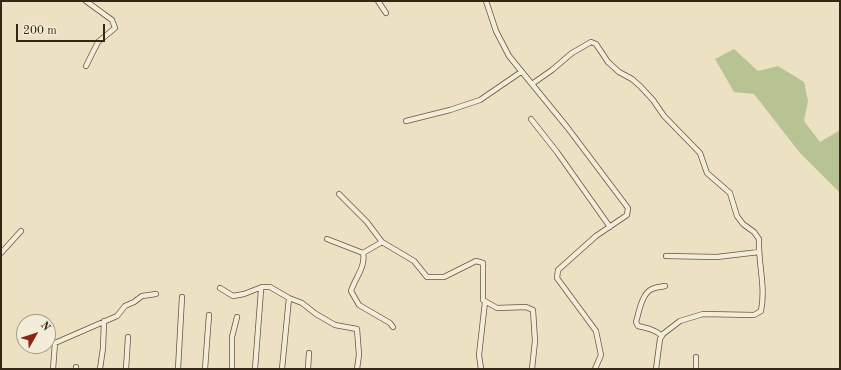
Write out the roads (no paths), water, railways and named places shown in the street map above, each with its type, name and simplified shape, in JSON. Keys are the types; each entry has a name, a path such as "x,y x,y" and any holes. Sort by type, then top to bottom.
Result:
{"street":[{"path":"86,1 112,20 115,28 98,42 86,66"},
{"path":"378,1 386,13"},
{"path":"486,1 496,31 508,56 567,127 628,208 627,215 596,236 558,270 557,278 596,331 601,355 595,369"},
{"path":"532,84 572,53 591,42 596,44 608,62 619,72 632,79 640,86 653,100 664,116 700,153 707,173 730,194 737,216 743,224 754,232 759,239 759,252 763,278 763,301 761,311 754,315 703,314 680,321 660,339 656,369"},
{"path":"406,121 450,110 480,100 521,72"},
{"path":"531,120 557,152 610,226"},
{"path":"339,194 367,222 382,242 414,261 427,276 444,277 476,261 483,264 483,300 497,308 526,307 533,310 535,341 532,369"},
{"path":"1,253 21,231"},
{"path":"327,239 362,253 364,259 351,291 360,305 390,323 393,327"},
{"path":"362,253 382,242"},
{"path":"666,256 717,257 759,252"},
{"path":"220,288 233,296 270,286 289,298 302,303 316,314 335,325 357,329 359,355 358,369"},
{"path":"662,336 658,332 646,327 638,326 636,322 641,304 646,294 651,289 665,286"},
{"path":"255,369 261,290"},
{"path":"53,369 55,343 117,316 125,306 142,296 156,294"},
{"path":"178,369 182,297"},
{"path":"282,369 289,298"},
{"path":"481,369 479,355 486,302"},
{"path":"205,369 209,315"},
{"path":"232,369 232,337 237,317"},
{"path":"100,369 103,348 104,321"},
{"path":"126,369 128,337"},
{"path":"308,369 309,353"},
{"path":"696,357 696,369"}]}
